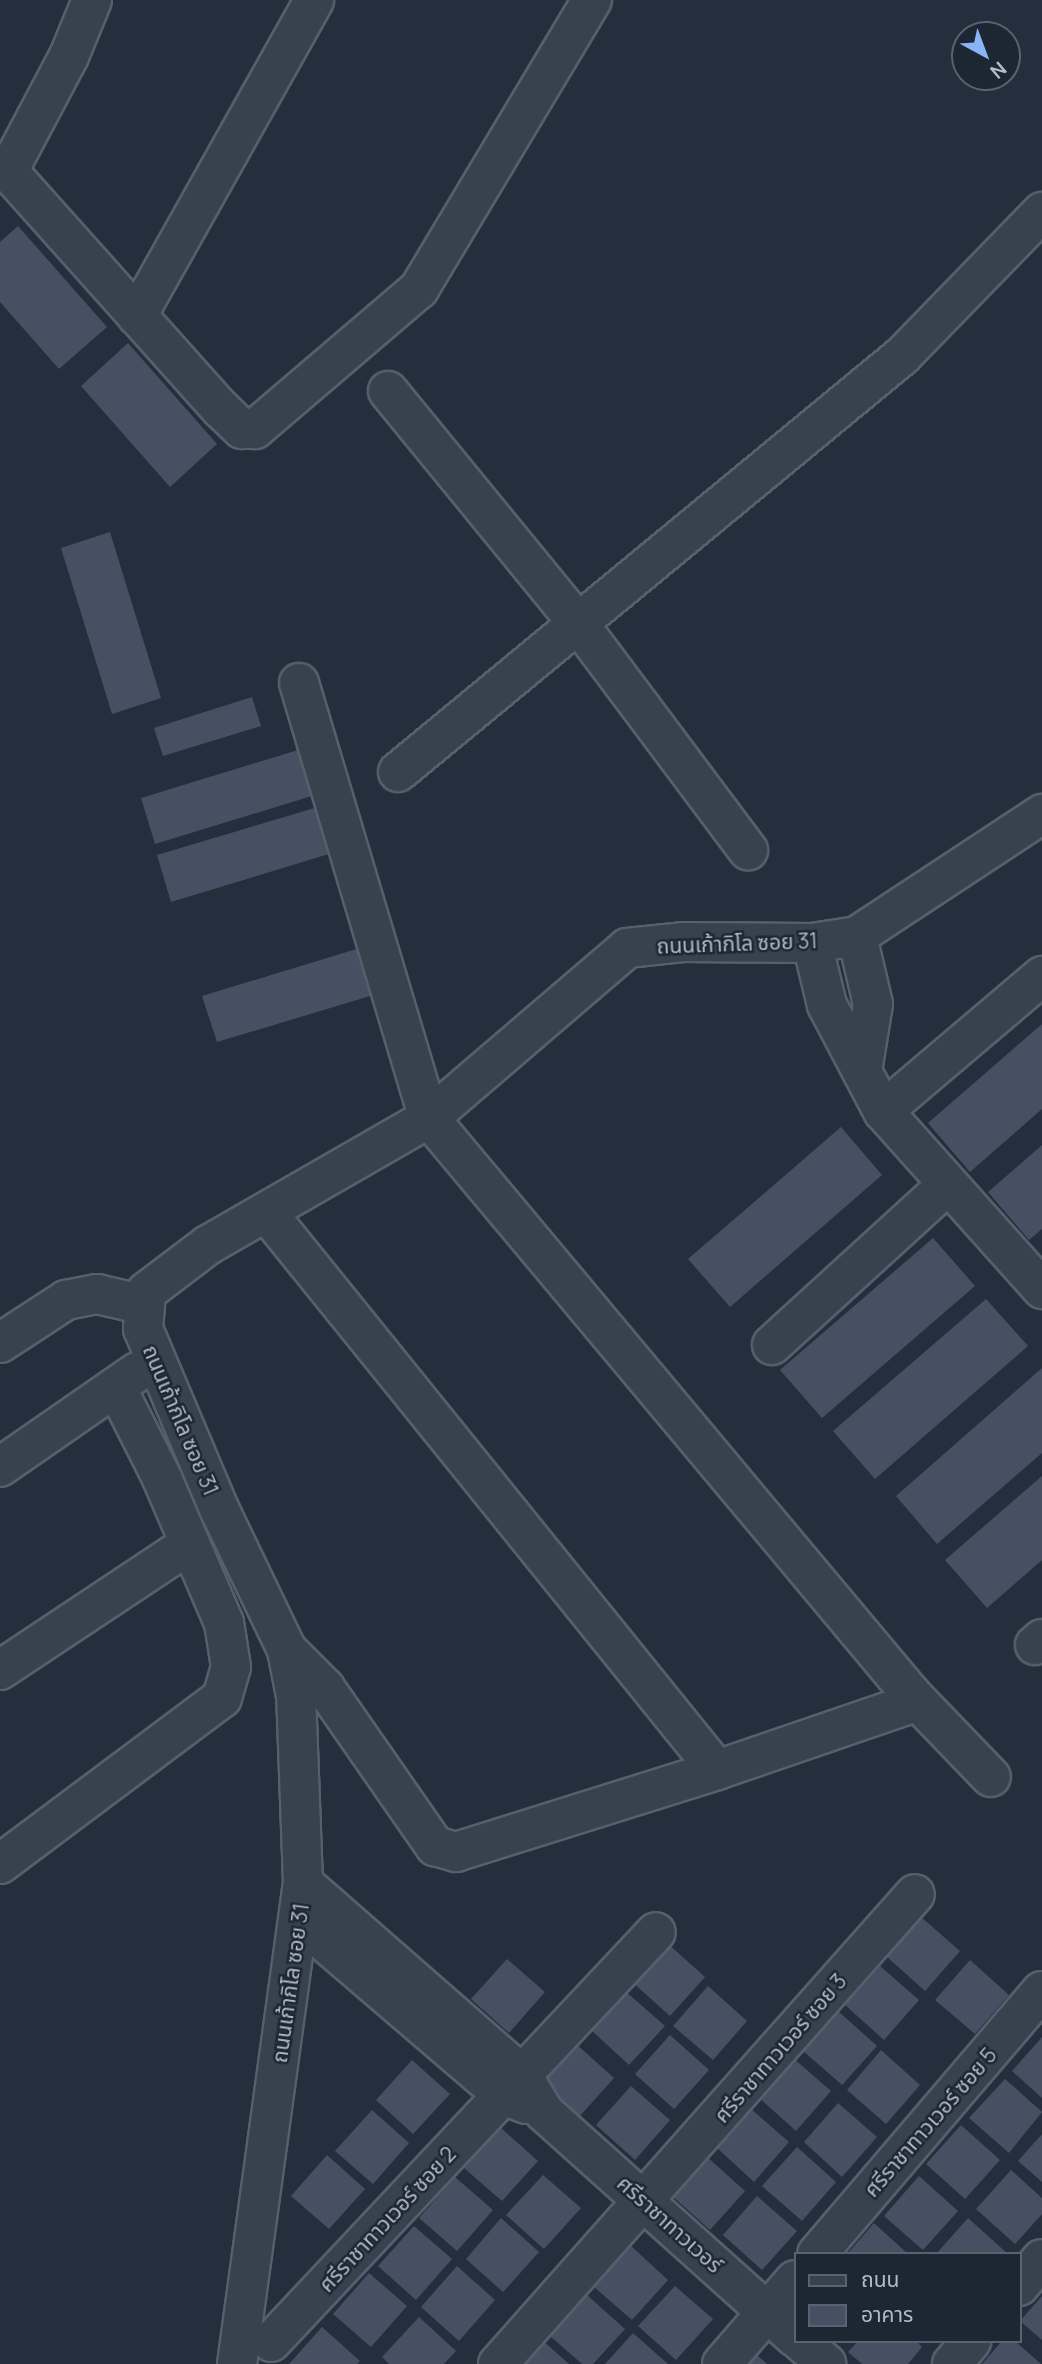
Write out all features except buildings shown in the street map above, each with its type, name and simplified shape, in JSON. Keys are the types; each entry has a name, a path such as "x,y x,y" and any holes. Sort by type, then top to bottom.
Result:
{"street":[{"path":"92,0 69,56 8,171 242,429 255,429 265,424 419,289 592,0"},
{"path":"137,316 314,0"},
{"path":"398,772 902,356 1042,212"},
{"path":"388,391 578,623 748,850"},
{"path":"299,683 429,1118 911,1694 991,1777"},
{"name":"ถนนเก้ากิโล ซอย 31","path":"237,2364 301,1902 296,1696 287,1650 220,1511 143,1329 146,1292 208,1245 429,1118 627,948 682,942 812,943 857,936 1042,814"},
{"path":"857,936 873,1004 862,1071"},
{"path":"812,943 827,1005 883,1111 1042,1289"},
{"path":"883,1111 1042,976"},
{"path":"772,1345 947,1185"},
{"path":"267,1213 717,1770"},
{"path":"0,1343 66,1300 97,1294 145,1305"},
{"path":"0,1467 156,1359"},
{"path":"0,1864 222,1698 231,1667 224,1623 162,1478 116,1387"},
{"path":"0,1670 190,1544"},
{"path":"287,1650 325,1688 435,1846 456,1853 717,1770 904,1706 909,1702 911,1694"},
{"name":"ศรีราชาทาวเวอร์ ซอย 3","path":"498,2364 915,1894"},
{"name":"ศรีราชาทาวเวอร์","path":"301,1902 544,2112 781,2324"},
{"name":"ศรีราชาทาวเวอร์ ซอย 2","path":"271,2342 656,1933"},
{"name":"ศรีราชาทาวเวอร์ ซอย 5","path":"819,2252 1042,1991"},
{"path":"1021,2284 1042,2259"},
{"path":"722,2364 781,2324 794,2283"},
{"path":"802,2343 826,2364"},
{"path":"952,2364 969,2343"}]}
